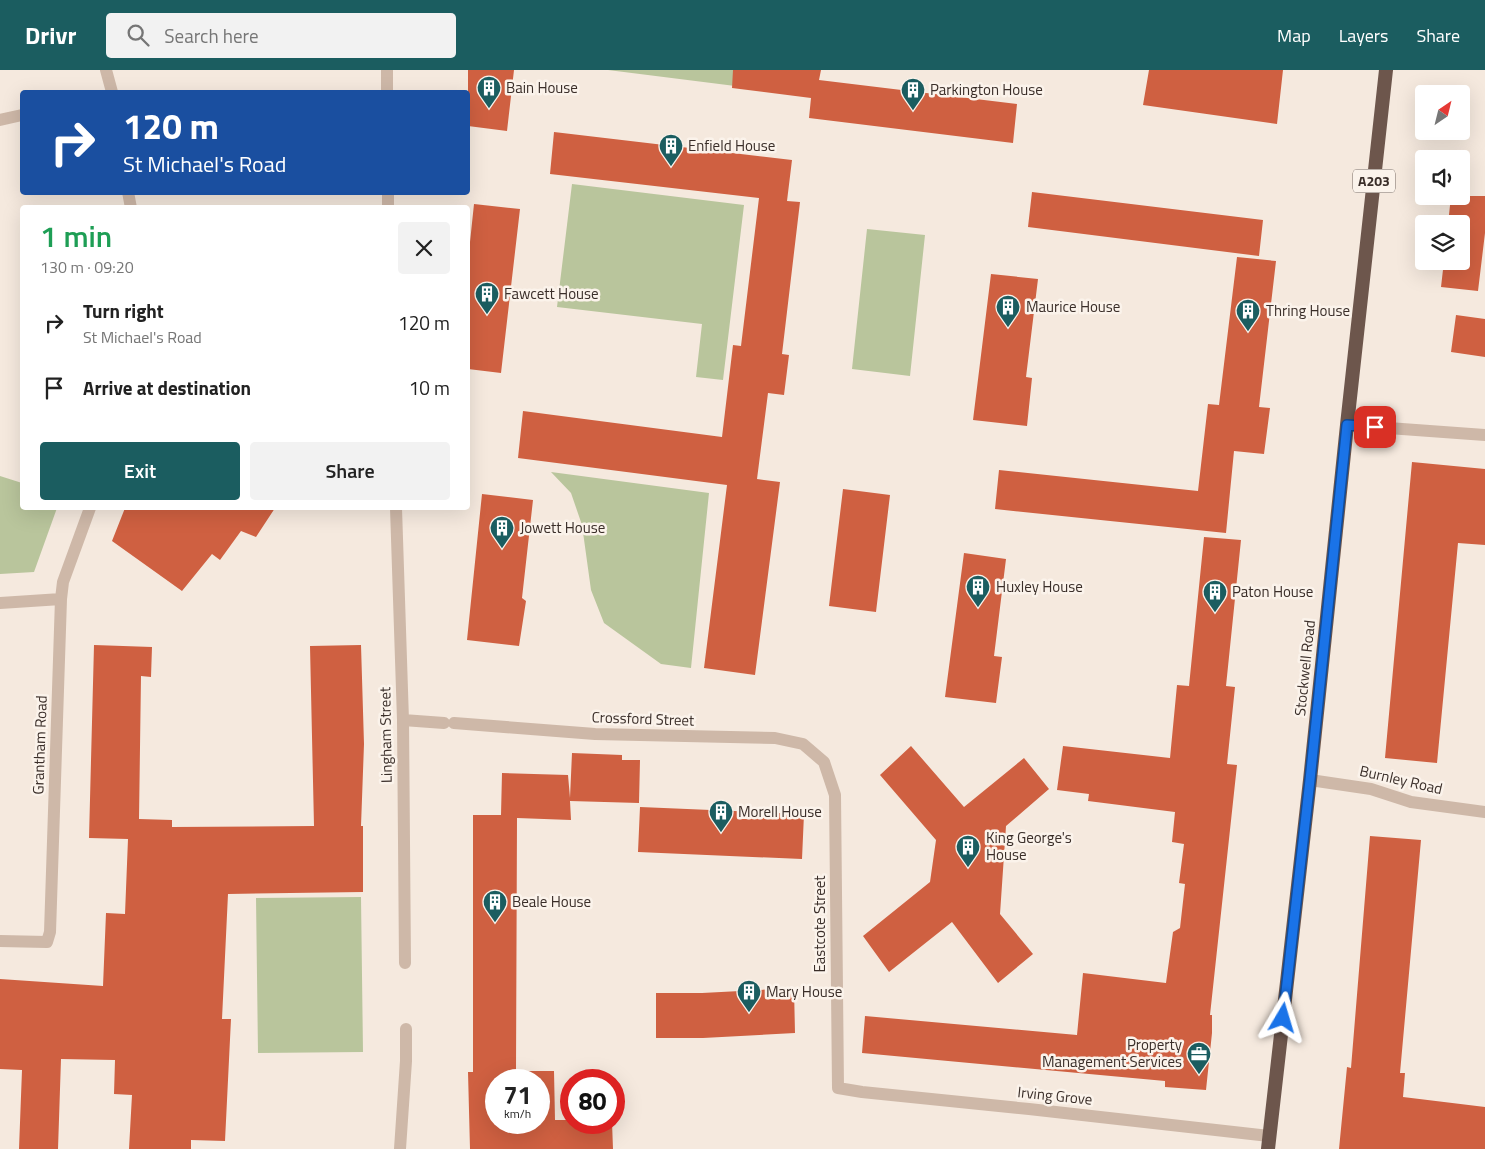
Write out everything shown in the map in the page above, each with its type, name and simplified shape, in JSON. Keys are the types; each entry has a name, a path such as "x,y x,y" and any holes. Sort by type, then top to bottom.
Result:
{"highway":[{"name":"Stockwell Road","path":"1269,1143 1386,70"}],"street":[{"path":"106,70 111,90"},
{"path":"387,70 387,90"},
{"path":"0,120 20,115"},
{"path":"1347,425 1485,435"},
{"name":"Grantham Road","path":"0,942 47,942 50,932 62,582 89,510"},
{"name":"Lingham Street","path":"396,510 403,720 405,963"},
{"path":"0,603 61,599"},
{"name":"Crossford Street","path":"403,720 594,734 775,738 803,744 824,762"},
{"name":"Eastcote Street","path":"824,762 835,795 838,1088"},
{"name":"Burnley Road","path":"1310,780 1371,788 1412,802 1485,812"},
{"path":"400,1149 406,1061 406,1029"},
{"name":"Irving Grove","path":"838,1088 1029,1109 1269,1143"}],"green space":[{"path":"608,70 761,70 759,89"},
{"path":"572,184 744,205 723,380 696,377 702,324 557,307"},
{"path":"867,229 925,235 910,376 852,369"},
{"path":"551,472 709,493 691,668 661,664 604,623 591,590 582,525 571,493"},
{"path":"0,476 20,482 20,510 56,510 34,572 0,574"},
{"path":"361,897 363,1052 258,1053 256,898"}],"building":[{"name":"Bain House","path":"468,70 514,70 507,131 470,126 470,90 468,90"},
{"name":"Parkington House","path":"733,70 821,70 819,80 1017,104 1013,143 809,118 811,98 732,88"},
{"path":"1149,70 1283,70 1277,124 1143,105"},
{"path":"554,132 792,160 787,201 800,202 782,354 789,355 784,395 768,393 757,479 780,482 755,675 704,668 727,485 518,458 523,411 722,437 733,345 741,346 759,198 550,174"},
{"path":"1032,192 1263,220 1259,256 1028,227"},
{"path":"1470,196 1485,196 1485,233 1478,291 1441,287 1443,270 1470,270 1470,215 1449,215 1450,205 1470,205"},
{"name":"Fawcett House","path":"474,204 520,209 501,373 470,369 470,242"},
{"path":"1237,257 1276,261 1259,407 1270,408 1264,454 1234,451 1226,533 995,509 999,470 1198,491 1208,404 1219,405"},
{"name":"Maurice House","path":"991,274 1038,279 1026,377 1032,378 1027,426 973,420"},
{"path":"1456,315 1485,319 1485,357 1451,352"},
{"path":"1412,462 1485,469 1485,545 1458,543 1437,763 1385,758"},
{"path":"843,489 890,495 876,612 829,606"},
{"name":"Jowett House","path":"482,494 533,500 522,598 526,601 519,646 467,640"},
{"path":"124,510 274,510 256,537 241,531 220,560 212,554 182,591 112,541"},
{"path":"1204,537 1241,540 1226,686 1235,687 1227,764 1237,765 1210,1015 1212,1015 1212,1033 1206,1090 1165,1087 1165,1081 862,1053 865,1016 1077,1035 1083,973 1166,983 1173,932 1180,928 1185,884 1179,883 1184,844 1172,842 1175,812 1088,801 1089,794 1057,790 1063,746 1170,758 1177,685 1189,686"},
{"name":"Huxley House","path":"964,553 1006,559 994,656 1002,657 996,703 945,697"},
{"path":"94,645 152,647 151,677 141,676 139,819 172,820 172,827 314,826 310,646 361,645 364,744 361,826 363,826 363,892 228,894 222,1019 231,1019 225,1141 191,1140 191,1149 129,1149 132,1095 114,1094 115,1060 61,1059 58,1149 19,1149 22,1070 0,1069 0,979 103,986 106,913 125,914 128,839 89,838"},
{"name":"King George's House","path":"911,746 964,807 1024,758 1049,789 1006,826 1000,914 1033,954 998,983 952,922 889,972 863,936 930,882 936,840 880,775"},
{"path":"572,753 622,755 622,760 640,760 639,803 570,801 571,820 517,818 516,1069 485,1069 485,1134 550,1134 550,1071 554,1071 555,1120 560,1120 560,1134 612,1134 613,1149 470,1149 468,1072 473,1072 473,815 501,815 502,773 568,775 570,798"},
{"name":"Morell House","path":"640,807 804,814 802,859 638,852"},
{"path":"1370,836 1421,840 1400,1073 1405,1073 1403,1097 1485,1107 1485,1149 1339,1149 1347,1067 1351,1068"},
{"name":"Mary House","path":"794,988 795,1033 703,1038 656,1038 656,993 702,993"}],"place":[{"name":"Bain House","path":"489,109"},
{"name":"Parkington House","path":"913,111"},
{"name":"Enfield House","path":"671,167"},
{"name":"Fawcett House","path":"487,315"},
{"name":"Maurice House","path":"1008,328"},
{"name":"Thring House","path":"1248,332"},
{"name":"Jowett House","path":"502,549"},
{"name":"Huxley House","path":"978,608"},
{"name":"Paton House","path":"1215,613"},
{"name":"Morell House","path":"721,833"},
{"name":"King George's House","path":"968,868"},
{"name":"Beale House","path":"495,923"},
{"name":"Mary House","path":"749,1013"},
{"name":"Property Management Services","path":"1199,1075"}],"route":[{"path":"1283,1018 1347,425 1375,427"}]}
